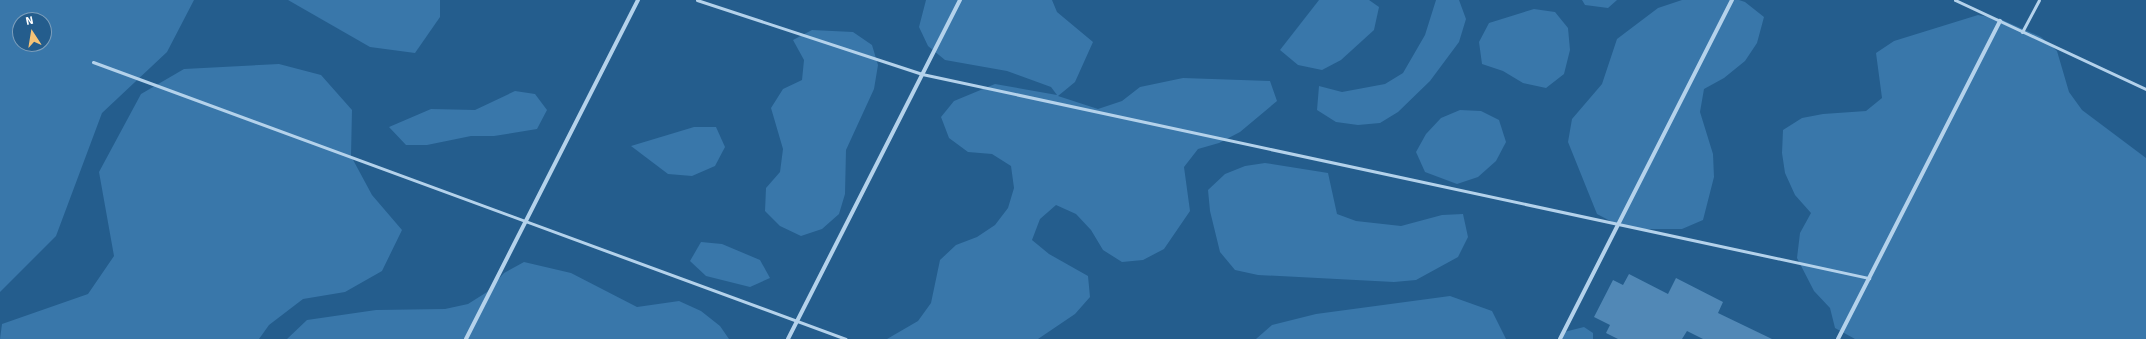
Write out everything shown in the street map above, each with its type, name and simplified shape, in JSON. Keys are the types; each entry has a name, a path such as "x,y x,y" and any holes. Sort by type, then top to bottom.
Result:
{"street":[{"path":"466,339 638,0"},
{"path":"788,339 960,0"},
{"path":"1560,339 1732,0"},
{"path":"1838,339 2000,21"}],"lane":[{"path":"698,0 922,74 1869,278"},
{"path":"1955,0 2146,89"},
{"path":"2022,32 2039,0"},
{"path":"93,62 846,339"}],"shaded area":[{"path":"0,0 194,0 167,52 102,113 56,236 0,292"},
{"path":"288,0 440,0 440,17 415,53 370,47"},
{"path":"926,0 1052,0 1057,12 1093,42 1075,82 1058,96 1098,109 1122,101 1140,87 1183,78 1270,81 1277,101 1240,132 1219,143 1198,149 1184,167 1190,211 1164,249 1143,260 1122,262 1103,250 1091,230 1076,214 1056,205 1040,219 1032,240 1049,254 1088,276 1090,297 1075,314 1038,339 887,339 918,321 931,303 940,260 956,245 977,237 995,225 1008,208 1014,188 1011,166 992,154 968,152 949,138 941,117 954,101 995,84 1057,95 1051,87 1007,71 945,60 928,46 919,27"},
{"path":"1319,0 1369,0 1379,7 1374,30 1341,60 1322,70 1298,65 1280,50"},
{"path":"1436,0 1459,0 1466,19 1459,42 1430,81 1398,112 1380,123 1358,125 1336,122 1317,110 1319,86 1342,92 1385,84 1403,73 1425,35"},
{"path":"1582,0 1617,0 1608,8 1585,5"},
{"path":"1682,0 1739,0 1745,2 1764,17 1757,43 1745,61 1724,78 1704,89 1700,112 1713,154 1714,177 1703,220 1682,229 1637,229 1616,224 1597,214 1568,142 1572,119 1602,84 1617,39 1658,8"},
{"path":"1534,9 1555,12 1568,28 1570,50 1564,74 1546,88 1523,83 1503,71 1482,64 1479,42 1489,23"},
{"path":"1978,15 2000,19 2041,37 2057,51 2069,92 2082,110 2146,158 2146,339 1855,339 1835,328 1830,308 1814,291 1797,258 1800,233 1811,213 1795,195 1785,173 1782,153 1783,130 1802,118 1823,114 1866,111 1882,98 1876,53 1894,41"},
{"path":"812,30 853,32 872,45 878,65 874,89 846,150 845,194 839,214 822,229 801,236 780,226 765,211 766,188 780,172 783,149 771,108 783,89 802,80 804,60 793,40"},
{"path":"279,64 321,75 352,110 351,156 372,195 402,230 382,271 345,292 303,299 269,325 259,339 0,339 2,324 88,294 114,256 99,172 141,94 184,69"},
{"path":"515,91 535,94 547,110 537,129 494,136 471,136 427,145 406,145 389,127 431,109 475,110"},
{"path":"1460,110 1481,111 1499,120 1506,142 1496,161 1478,177 1457,184 1425,172 1416,152 1426,134 1441,118"},
{"path":"694,127 716,127 725,147 715,166 692,176 668,174 631,146"},
{"path":"1265,163 1328,173 1337,214 1356,221 1401,226 1442,215 1463,214 1468,237 1458,257 1416,280 1394,282 1258,275 1235,270 1220,252 1210,211 1208,190 1225,174 1245,166"},
{"path":"701,242 722,244 760,260 770,278 750,287 706,276 690,261"},
{"path":"524,262 571,273 637,307 679,301 701,311 720,326 729,339 287,339 307,320 376,310 445,309 468,304 487,292 504,273"},
{"path":"1450,296 1492,311 1506,339 1256,339 1272,325 1316,314"},
{"path":"1584,327 1593,333 1593,339 1562,339 1564,332"}],"building":[{"path":"1629,274 1668,294 1676,278 1723,302 1718,313 1772,339 1703,339 1687,331 1682,339 1618,339 1606,333 1610,325 1594,317 1613,280 1623,285"}]}
